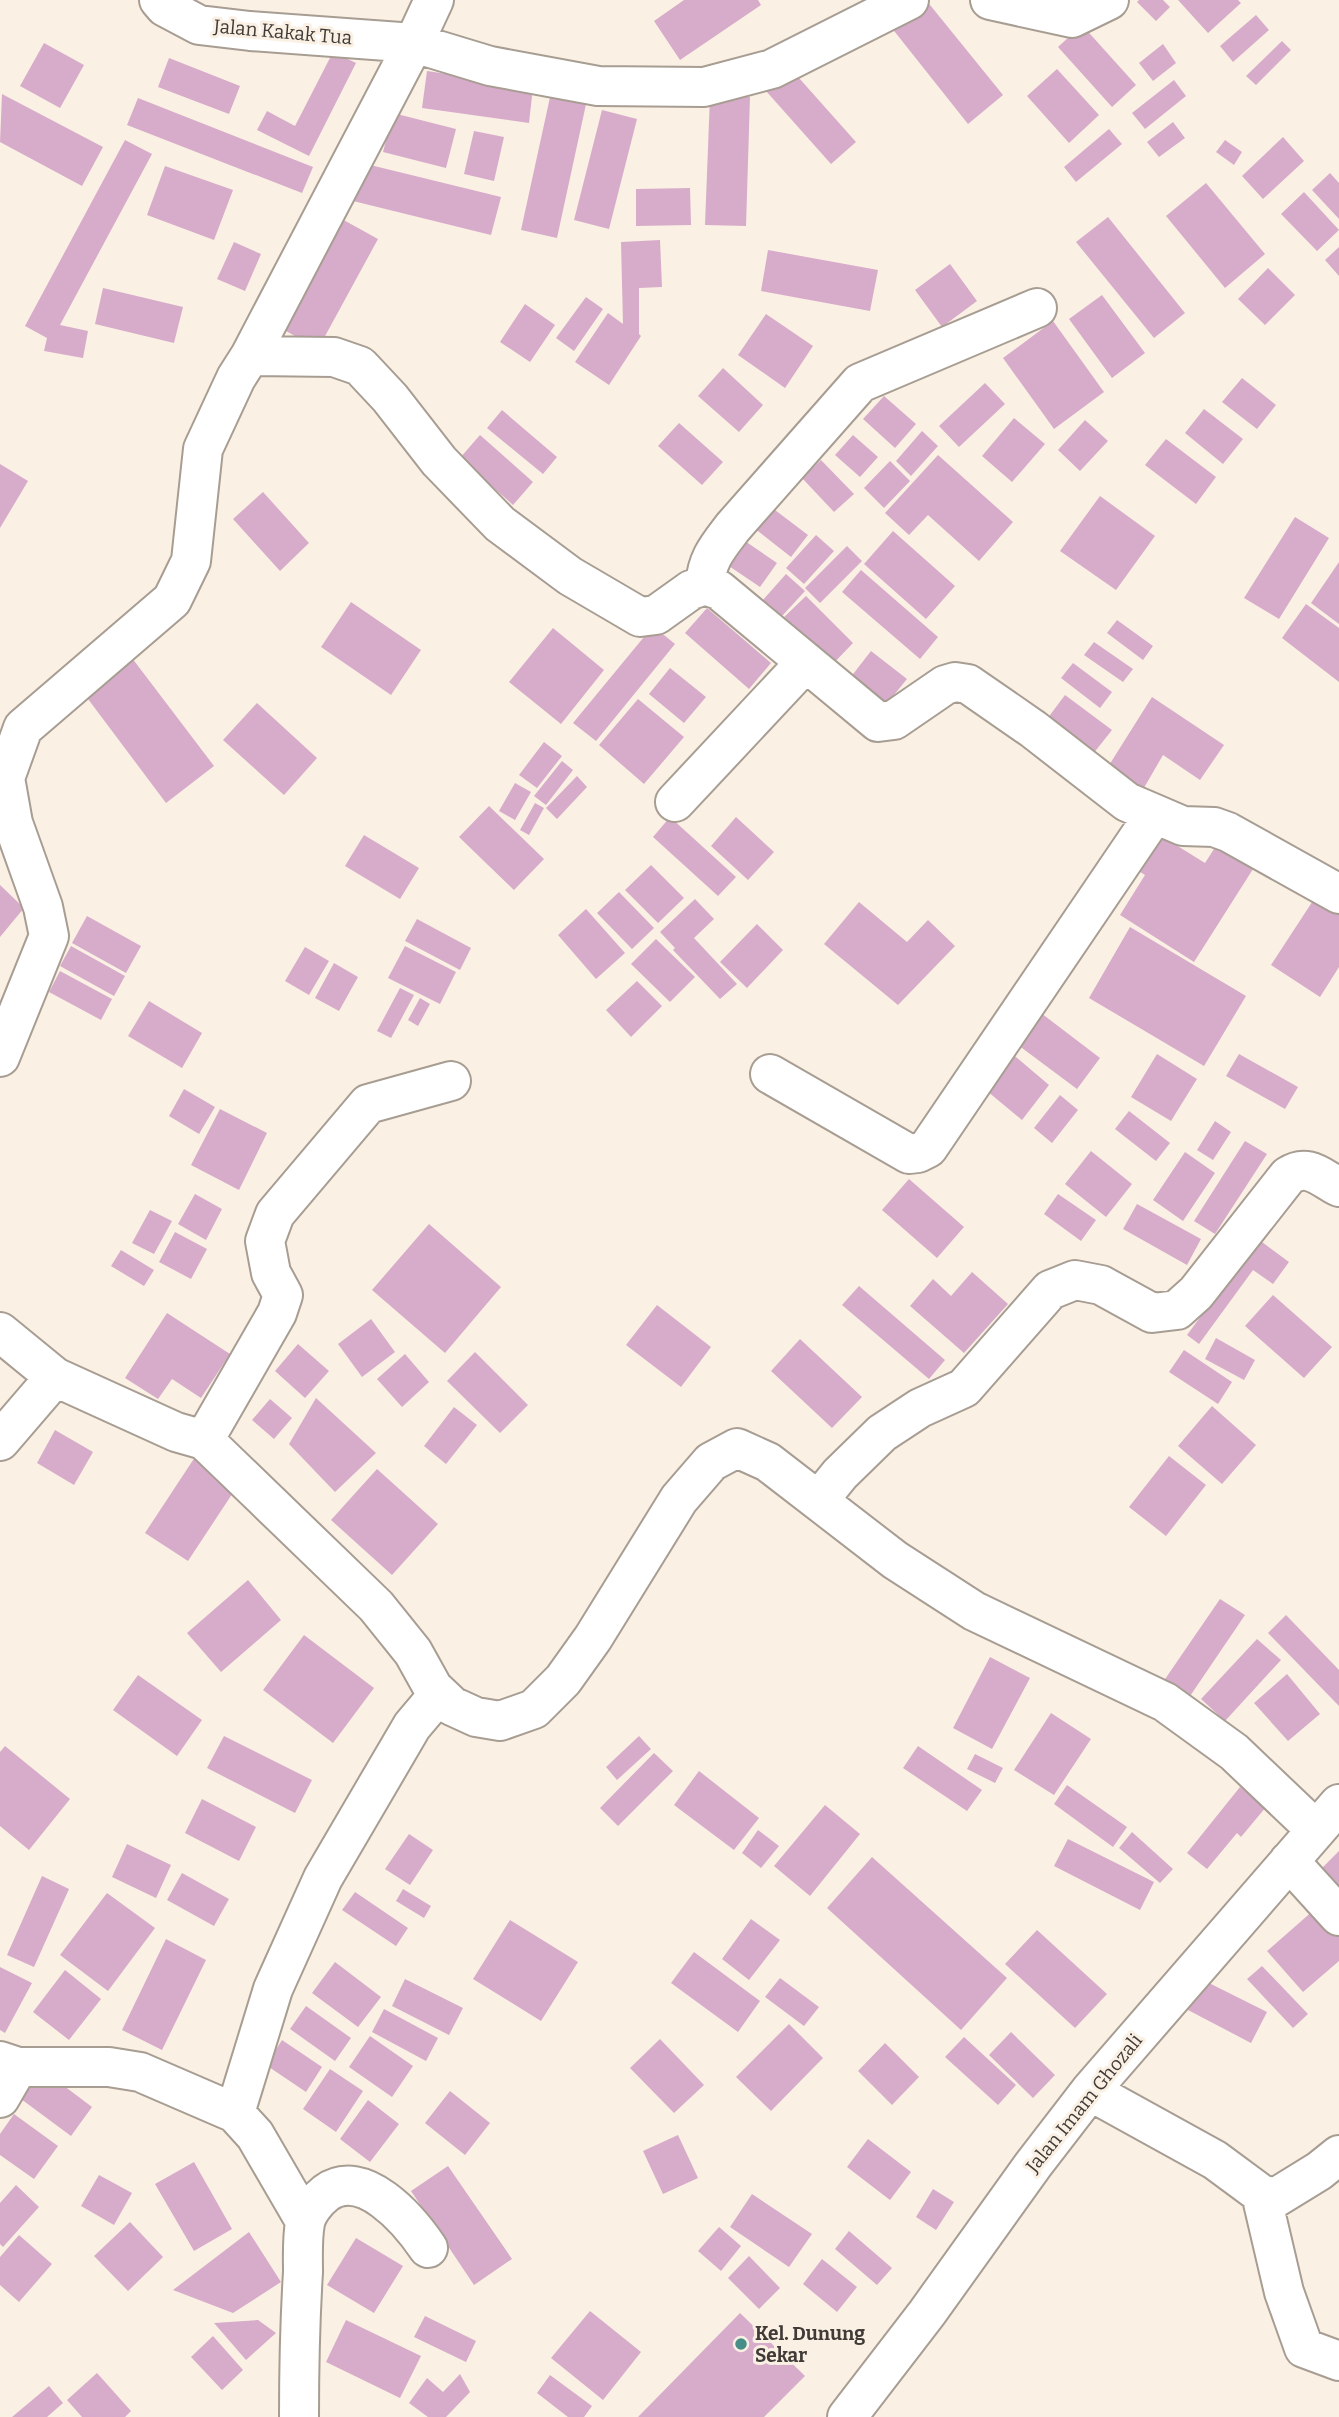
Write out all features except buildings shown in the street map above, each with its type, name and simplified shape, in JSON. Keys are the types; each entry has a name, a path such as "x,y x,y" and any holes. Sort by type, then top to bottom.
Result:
{"street":[{"name":"Jalan Kakak Tua","path":"159,0 166,7 199,25 414,43 490,66 598,86 704,87 772,69 909,0"},
{"path":"0,1057 49,936 43,907 13,823 5,778 11,716 172,600 191,561 203,449 236,378 414,43 434,0"},
{"path":"990,0 1072,18 1109,0"},
{"path":"705,586 707,566 733,527 860,383 1037,308"},
{"path":"250,356 334,358 360,366 390,398 439,461 500,524 570,576 640,617 656,615 691,590 705,586 719,590 878,722 894,720 945,685 955,682 968,684 1033,729 1127,802 1183,826 1214,827 1228,832 1339,894"},
{"path":"675,802 806,662"},
{"path":"770,1074 909,1154 928,1148 1154,815"},
{"path":"204,1440 277,1313 283,1295 271,1273 265,1241 275,1214 368,1104 451,1081"},
{"path":"819,1500 840,1474 882,1433 920,1408 964,1388 1050,1290 1075,1280 1101,1285 1152,1313 1178,1310 1196,1293 1288,1176 1298,1170 1308,1170 1339,1187"},
{"path":"0,1332 55,1377 176,1432 204,1440 376,1606 413,1652 433,1688 452,1706 476,1717 499,1721 534,1709 563,1680 593,1638 679,1499 711,1462 737,1448 768,1462 895,1560 974,1611 1165,1702 1327,1817"},
{"path":"0,1441 55,1377"},
{"path":"235,2113 273,1989 323,1878 412,1726 439,1694"},
{"name":"Jalan Imam Ghozali","path":"847,2417 919,2324 1033,2165 1090,2091 1327,1817"},
{"path":"1289,1861 1339,1916"},
{"path":"6,2075 109,2067 140,2072 235,2113 255,2135 305,2221"},
{"path":"1090,2091 1215,2161 1261,2194 1275,2197 1319,2171 1339,2155"},
{"path":"299,2417 298,2345 305,2221 318,2199 334,2187 353,2185 375,2192 415,2230 428,2248"},
{"path":"1261,2194 1284,2292 1304,2348 1339,2361"}],"place":[{"name":"Kel. Dunung Sekar","path":"741,2344"}]}
